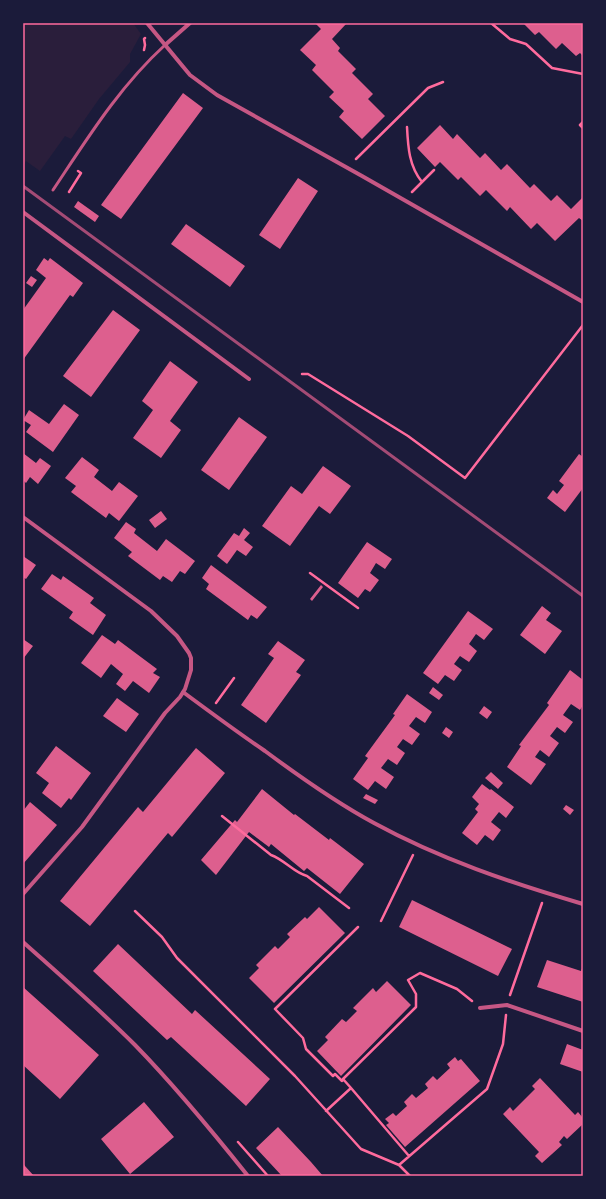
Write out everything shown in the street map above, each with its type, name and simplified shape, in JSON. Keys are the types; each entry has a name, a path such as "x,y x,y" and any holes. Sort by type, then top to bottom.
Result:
{"street":[{"path":"147,23 190,75 222,98 583,302"},
{"path":"165,45 190,23"},
{"path":"23,213 249,379"},
{"path":"23,517 161,620 187,648 191,658 190,676 187,686 183,692 165,713 82,827 23,894"},
{"path":"183,692 321,791 373,822 418,845 465,865 545,893 583,904"},
{"path":"23,942 119,1030 144,1055 185,1099 248,1176"},
{"path":"480,1008 507,1005 583,1031"}],"lane":[{"path":"54,190 101,118 144,65 165,45"}],"path":[{"path":"491,23 510,39 526,44 552,68 583,74"},
{"path":"356,159 428,88 443,82"},
{"path":"583,122 580,126 583,128"},
{"path":"407,127 408,150 411,162 416,175 422,182"},
{"path":"412,192 434,170"},
{"path":"69,192 81,173"},
{"path":"302,374 308,374 389,424 465,478 583,325"},
{"path":"310,573 358,608"},
{"path":"216,703 234,678"},
{"path":"222,816 272,855 279,858 302,875 307,876 350,908"},
{"path":"381,921 418,845"},
{"path":"399,1164 487,1089 503,1044 507,1005 545,893"},
{"path":"135,910 162,937 177,958 295,1076 361,1149 399,1164 410,1176"},
{"path":"358,927 275,1009 302,1038 306,1049 333,1076 335,1074 342,1081 343,1079 352,1088 409,1156"},
{"path":"343,1079 416,1007 416,994 408,980 420,973 457,989 480,1008"},
{"path":"326,1111 352,1088"},
{"path":"237,1142 268,1176"}],"shaded area":[{"path":"23,23 133,23 141,34 130,54 130,62 99,99 71,139 65,136 40,171 26,161 23,166"}],"building":[{"path":"315,23 347,23 332,39 340,48 338,51 356,69 352,73 373,94 368,99 385,116 362,139 339,117 344,111 329,97 334,92 312,70 316,65 300,50 321,29"},
{"path":"523,23 583,23 583,56 580,53 576,56 562,43 556,49 539,32 535,35"},
{"path":"183,93 203,108 121,219 101,205"},
{"path":"440,125 453,139 457,134 480,158 485,153 501,170 507,164 530,188 534,184 551,201 557,195 571,209 583,197 583,221 579,218 555,241 537,223 531,229 510,207 507,211 486,190 480,196 461,177 458,180 440,162 435,167 417,148"},
{"path":"298,178 318,191 280,249 259,235"},
{"path":"78,201 99,216 95,222 74,207"},
{"path":"186,224 245,266 230,287 171,244"},
{"path":"44,258 48,261 50,258 83,283 73,297 70,295 23,360 23,310 46,278 36,270"},
{"path":"31,276 37,280 32,287 26,283"},
{"path":"113,310 140,330 91,397 63,376"},
{"path":"170,361 198,382 170,421 181,430 161,458 133,438 153,410 142,401"},
{"path":"64,404 79,415 53,452 26,432 31,425 23,420 29,410 49,424"},
{"path":"239,417 267,437 229,490 201,470"},
{"path":"23,453 36,463 40,458 51,466 38,484 30,477 26,483 23,480"},
{"path":"579,454 583,457 583,488 565,512 547,498 553,490 557,494 564,485 559,481"},
{"path":"82,457 99,470 94,477 112,491 119,482 138,496 119,521 109,513 106,518 71,492 76,486 65,478"},
{"path":"323,466 351,486 330,514 319,506 290,546 262,526 291,486 302,494"},
{"path":"161,511 167,519 155,528 149,520"},
{"path":"126,522 136,529 134,533 157,551 166,539 195,561 185,574 180,571 172,582 163,576 160,580 128,556 132,552 114,538"},
{"path":"244,528 250,533 244,540 253,547 246,556 237,550 227,564 217,556 234,533 239,536"},
{"path":"367,542 392,559 385,569 376,563 370,573 379,580 370,592 365,589 358,598 338,583"},
{"path":"23,556 36,565 26,579 23,577"},
{"path":"211,565 267,607 257,619 251,615 248,620 206,589 209,584 202,578"},
{"path":"52,574 61,580 63,576 94,598 90,603 106,615 93,635 69,618 73,612 41,589"},
{"path":"321,585 323,587 312,601 310,599"},
{"path":"542,606 551,613 546,620 562,631 545,654 520,635"},
{"path":"468,611 493,629 484,640 476,634 469,644 477,651 469,662 460,656 454,664 462,670 454,681 445,675 438,684 423,673"},
{"path":"102,635 115,644 118,640 157,669 153,673 160,677 149,693 133,681 125,691 116,684 123,674 111,664 101,678 81,663"},
{"path":"23,639 33,646 23,659"},
{"path":"278,641 305,660 296,672 301,675 266,723 241,705 274,658 268,654"},
{"path":"570,670 583,680 583,705 580,710 571,704 563,715 573,722 565,733 557,727 550,736 559,743 549,757 540,750 535,757 546,764 531,785 507,767 521,746 519,745 549,705 547,703"},
{"path":"433,687 443,695 439,700 429,693"},
{"path":"407,694 432,712 425,723 416,717 409,726 420,734 412,745 403,739 397,747 405,753 397,765 388,759 381,768 394,777 386,789 375,781 368,790 353,779 368,758 365,756 395,715 393,714"},
{"path":"117,698 139,714 126,732 103,716"},
{"path":"484,706 492,712 487,719 479,713"},
{"path":"446,727 453,732 449,738 442,733"},
{"path":"56,746 91,773 71,800 69,798 61,808 42,793 49,783 36,773"},
{"path":"196,748 225,773 172,837 168,833 90,926 60,901 138,807 143,812"},
{"path":"491,772 503,783 498,789 485,778"},
{"path":"482,784 514,807 506,818 499,812 491,822 501,830 493,841 485,835 477,845 462,833 478,812 475,809 479,804 472,797"},
{"path":"262,789 294,815 295,814 329,840 330,838 364,864 340,894 307,868 304,871 271,844 269,847 249,832 216,875 201,860 235,820 237,822"},
{"path":"366,794 378,800 375,804 363,798"},
{"path":"30,802 57,825 23,864 23,811"},
{"path":"566,805 574,810 570,815 563,809"},
{"path":"412,900 512,949 498,976 399,927"},
{"path":"319,907 345,933 274,1003 249,978 259,968 256,965 275,946 278,949 290,937 287,934 305,917 307,919"},
{"path":"118,944 192,1014 195,1010 270,1079 246,1106 171,1037 167,1040 93,971"},
{"path":"547,960 581,971 583,966 583,1002 537,987"},
{"path":"387,981 411,1005 341,1076 317,1051 328,1040 325,1037 342,1019 346,1022 357,1011 353,1008 373,988 376,992"},
{"path":"23,987 99,1055 60,1099 23,1065"},
{"path":"567,1044 583,1050 583,1072 560,1064"},
{"path":"455,1057 458,1061 461,1059 480,1081 405,1147 386,1125 389,1123 385,1119 393,1113 396,1116 407,1106 404,1102 412,1094 416,1098 428,1088 425,1084 433,1076 437,1080 450,1068 447,1064"},
{"path":"540,1078 575,1115 578,1112 583,1118 583,1124 567,1139 564,1136 559,1142 562,1145 542,1163 535,1156 539,1152 503,1114 510,1107 513,1111 535,1089 532,1086"},
{"path":"144,1102 174,1137 130,1174 101,1139"},
{"path":"278,1127 323,1176 282,1176 256,1148"},
{"path":"23,1163 25,1166 34,1176 23,1176"}],"railway":[{"path":"23,186 583,596"}]}
